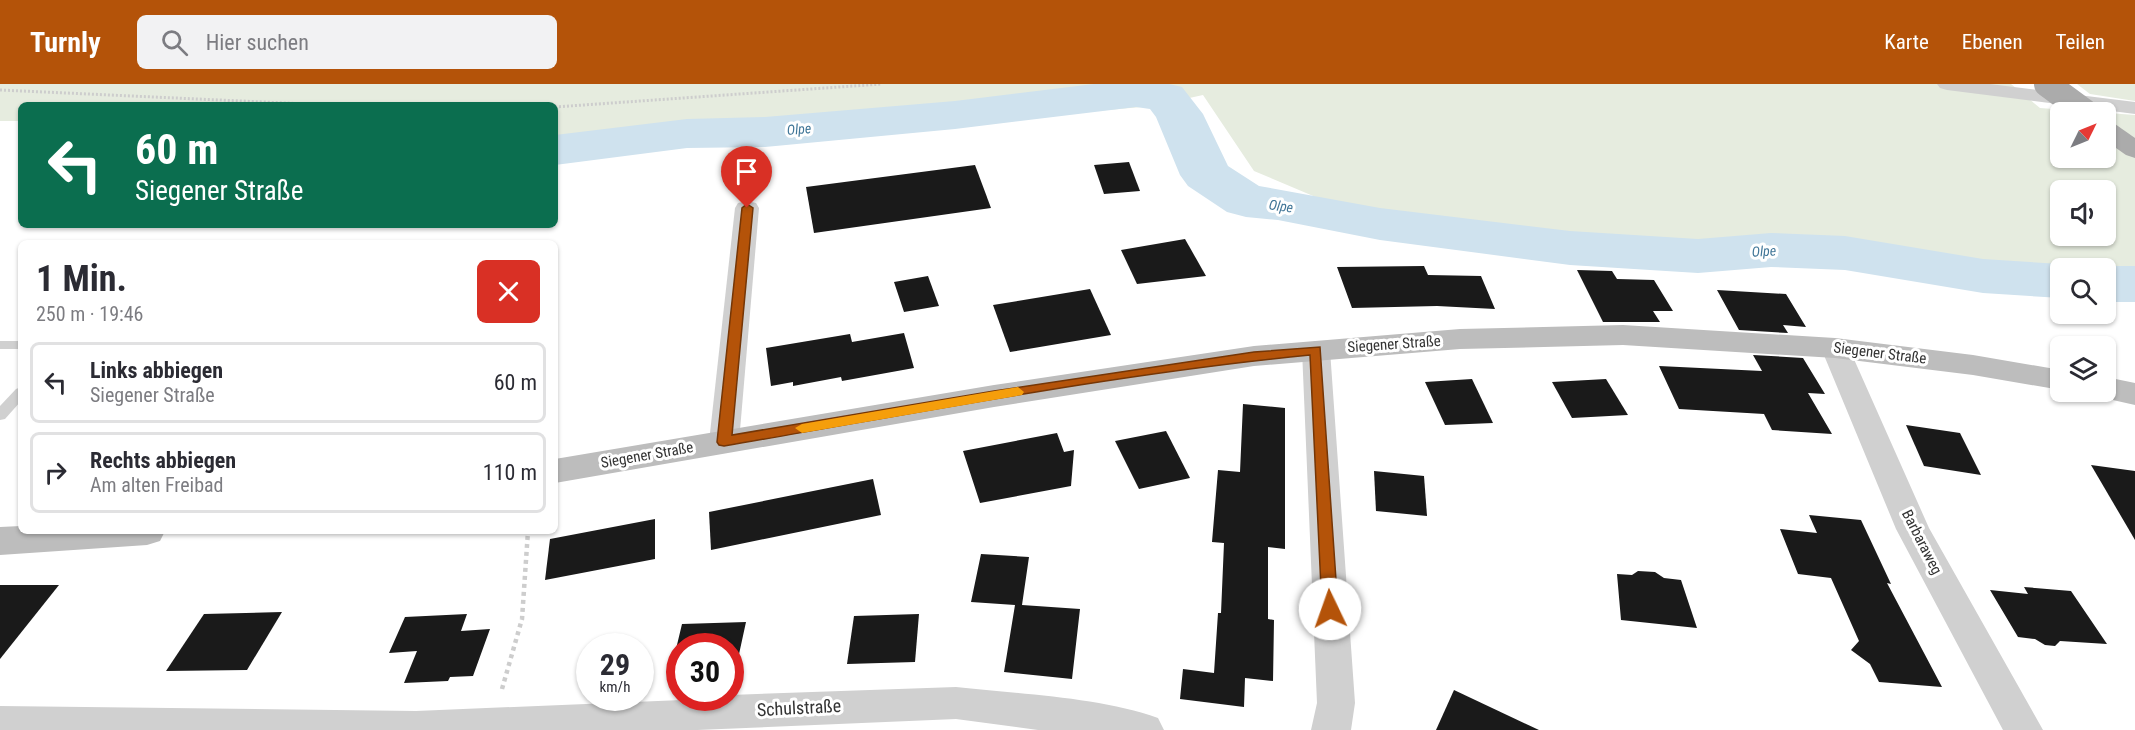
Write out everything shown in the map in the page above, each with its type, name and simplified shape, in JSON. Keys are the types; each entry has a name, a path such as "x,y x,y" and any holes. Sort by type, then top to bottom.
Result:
{"main road":[{"path":"2047,84 2071,102"},
{"path":"2116,136 2135,150"}],"street":[{"path":"1947,84 2056,100 2135,108"},
{"path":"724,442 747,208"},
{"name":"Siegener Straße","path":"558,470 994,396 1254,356 1460,339 1623,335 1835,348 1973,364 2050,378"},
{"name":"Barbaraweg","path":"1835,348 1913,529 2023,730"},
{"path":"1316,350 1336,703 1331,730"},
{"path":"2116,390 2135,394"},
{"path":"0,541 103,534"},
{"name":"Schulstraße","path":"0,723 416,728 838,706 956,703 1098,721 1144,730"}],"lane":[{"path":"0,345 18,345"},
{"path":"0,415 18,395"}],"path":[{"path":"558,108 882,84"},
{"path":"0,90 246,102"},
{"path":"493,723 522,619 528,534"}],"shaded area":[{"path":"0,84 2011,84 2040,108 2050,109 2050,168 2116,168 2116,114 2135,115 2135,277 2116,276 2116,258 2050,258 2050,273 1994,269 1852,248 1783,241 1700,248 1589,241 1325,201 1254,171 1203,95 1153,106 558,158 558,102 18,102 18,121 0,121"},
{"path":"2077,84 2135,84 2135,101 2090,94"}],"building":[{"path":"1129,162 1140,191 1104,194 1094,165"},
{"path":"975,165 991,208 814,233 806,187"},
{"path":"1185,239 1206,276 1137,284 1121,250"},
{"path":"1424,266 1428,275 1481,276 1495,309 1437,306 1352,308 1337,267"},
{"path":"1577,270 1612,271 1617,279 1654,280 1673,311 1653,311 1660,322 1603,322"},
{"path":"928,276 939,306 904,312 894,282"},
{"path":"1090,289 1111,335 1010,352 993,305"},
{"path":"1717,290 1786,294 1806,327 1783,325 1788,333 1739,330"},
{"path":"904,333 914,368 842,381 841,377 793,386 793,382 771,386 766,348 850,334 852,342"},
{"path":"1753,355 1803,358 1825,394 1808,393 1832,434 1772,430 1764,414 1679,409 1659,366 1762,371"},
{"path":"1472,379 1493,423 1445,425 1425,382"},
{"path":"1606,379 1628,415 1572,418 1552,382"},
{"path":"1243,404 1285,408 1285,549 1268,547 1268,619 1274,620 1273,681 1245,678 1244,707 1180,699 1183,669 1214,673 1218,613 1221,613 1224,543 1212,542 1218,470 1240,472"},
{"path":"1906,425 1960,433 1981,475 1924,466"},
{"path":"1166,431 1190,478 1139,489 1115,441"},
{"path":"1057,433 1064,452 1074,450 1071,486 980,503 963,451"},
{"path":"2091,465 2135,471 2135,540"},
{"path":"1374,471 1424,476 1427,516 1376,511"},
{"path":"873,479 881,515 711,550 709,512"},
{"path":"1809,515 1861,520 1891,584 1887,583 1942,687 1879,682 1870,664 1851,650 1859,641 1831,578 1798,574 1780,529 1817,533"},
{"path":"655,519 655,559 545,580 550,539"},
{"path":"981,554 1029,557 1022,605 1080,609 1072,679 1004,672 1015,605 971,602"},
{"path":"1638,571 1655,572 1664,578 1681,580 1697,628 1621,620 1617,574 1632,575"},
{"path":"0,585 59,585 0,659"},
{"path":"2024,587 2071,591 2107,644 2060,641 2055,646 2045,645 2035,639 2018,637 1990,590 2028,594"},
{"path":"282,612 247,670 166,671 204,614"},
{"path":"467,614 461,631 490,629 473,676 450,677 448,681 404,683 417,651 389,653 405,617"},
{"path":"919,614 915,662 847,664 854,616"},
{"path":"746,622 744,633 680,633 682,624"},
{"path":"1454,690 1539,730 1436,730"}],"waterway":[{"name":"Olpe","path":"558,150 713,131 765,132 955,115 1136,93 1165,97 1179,114 1206,175 1246,201 1278,204 1380,224 1570,248 1698,256 1771,250 1845,253 1983,276 2050,280"},
{"name":"Olpe","path":"2116,284 2135,284"}],"slow traffic":[{"path":"802,428 1018,392"}],"route":[{"path":"747,208 724,442 994,396 1254,356 1316,350 1330,609"}]}
